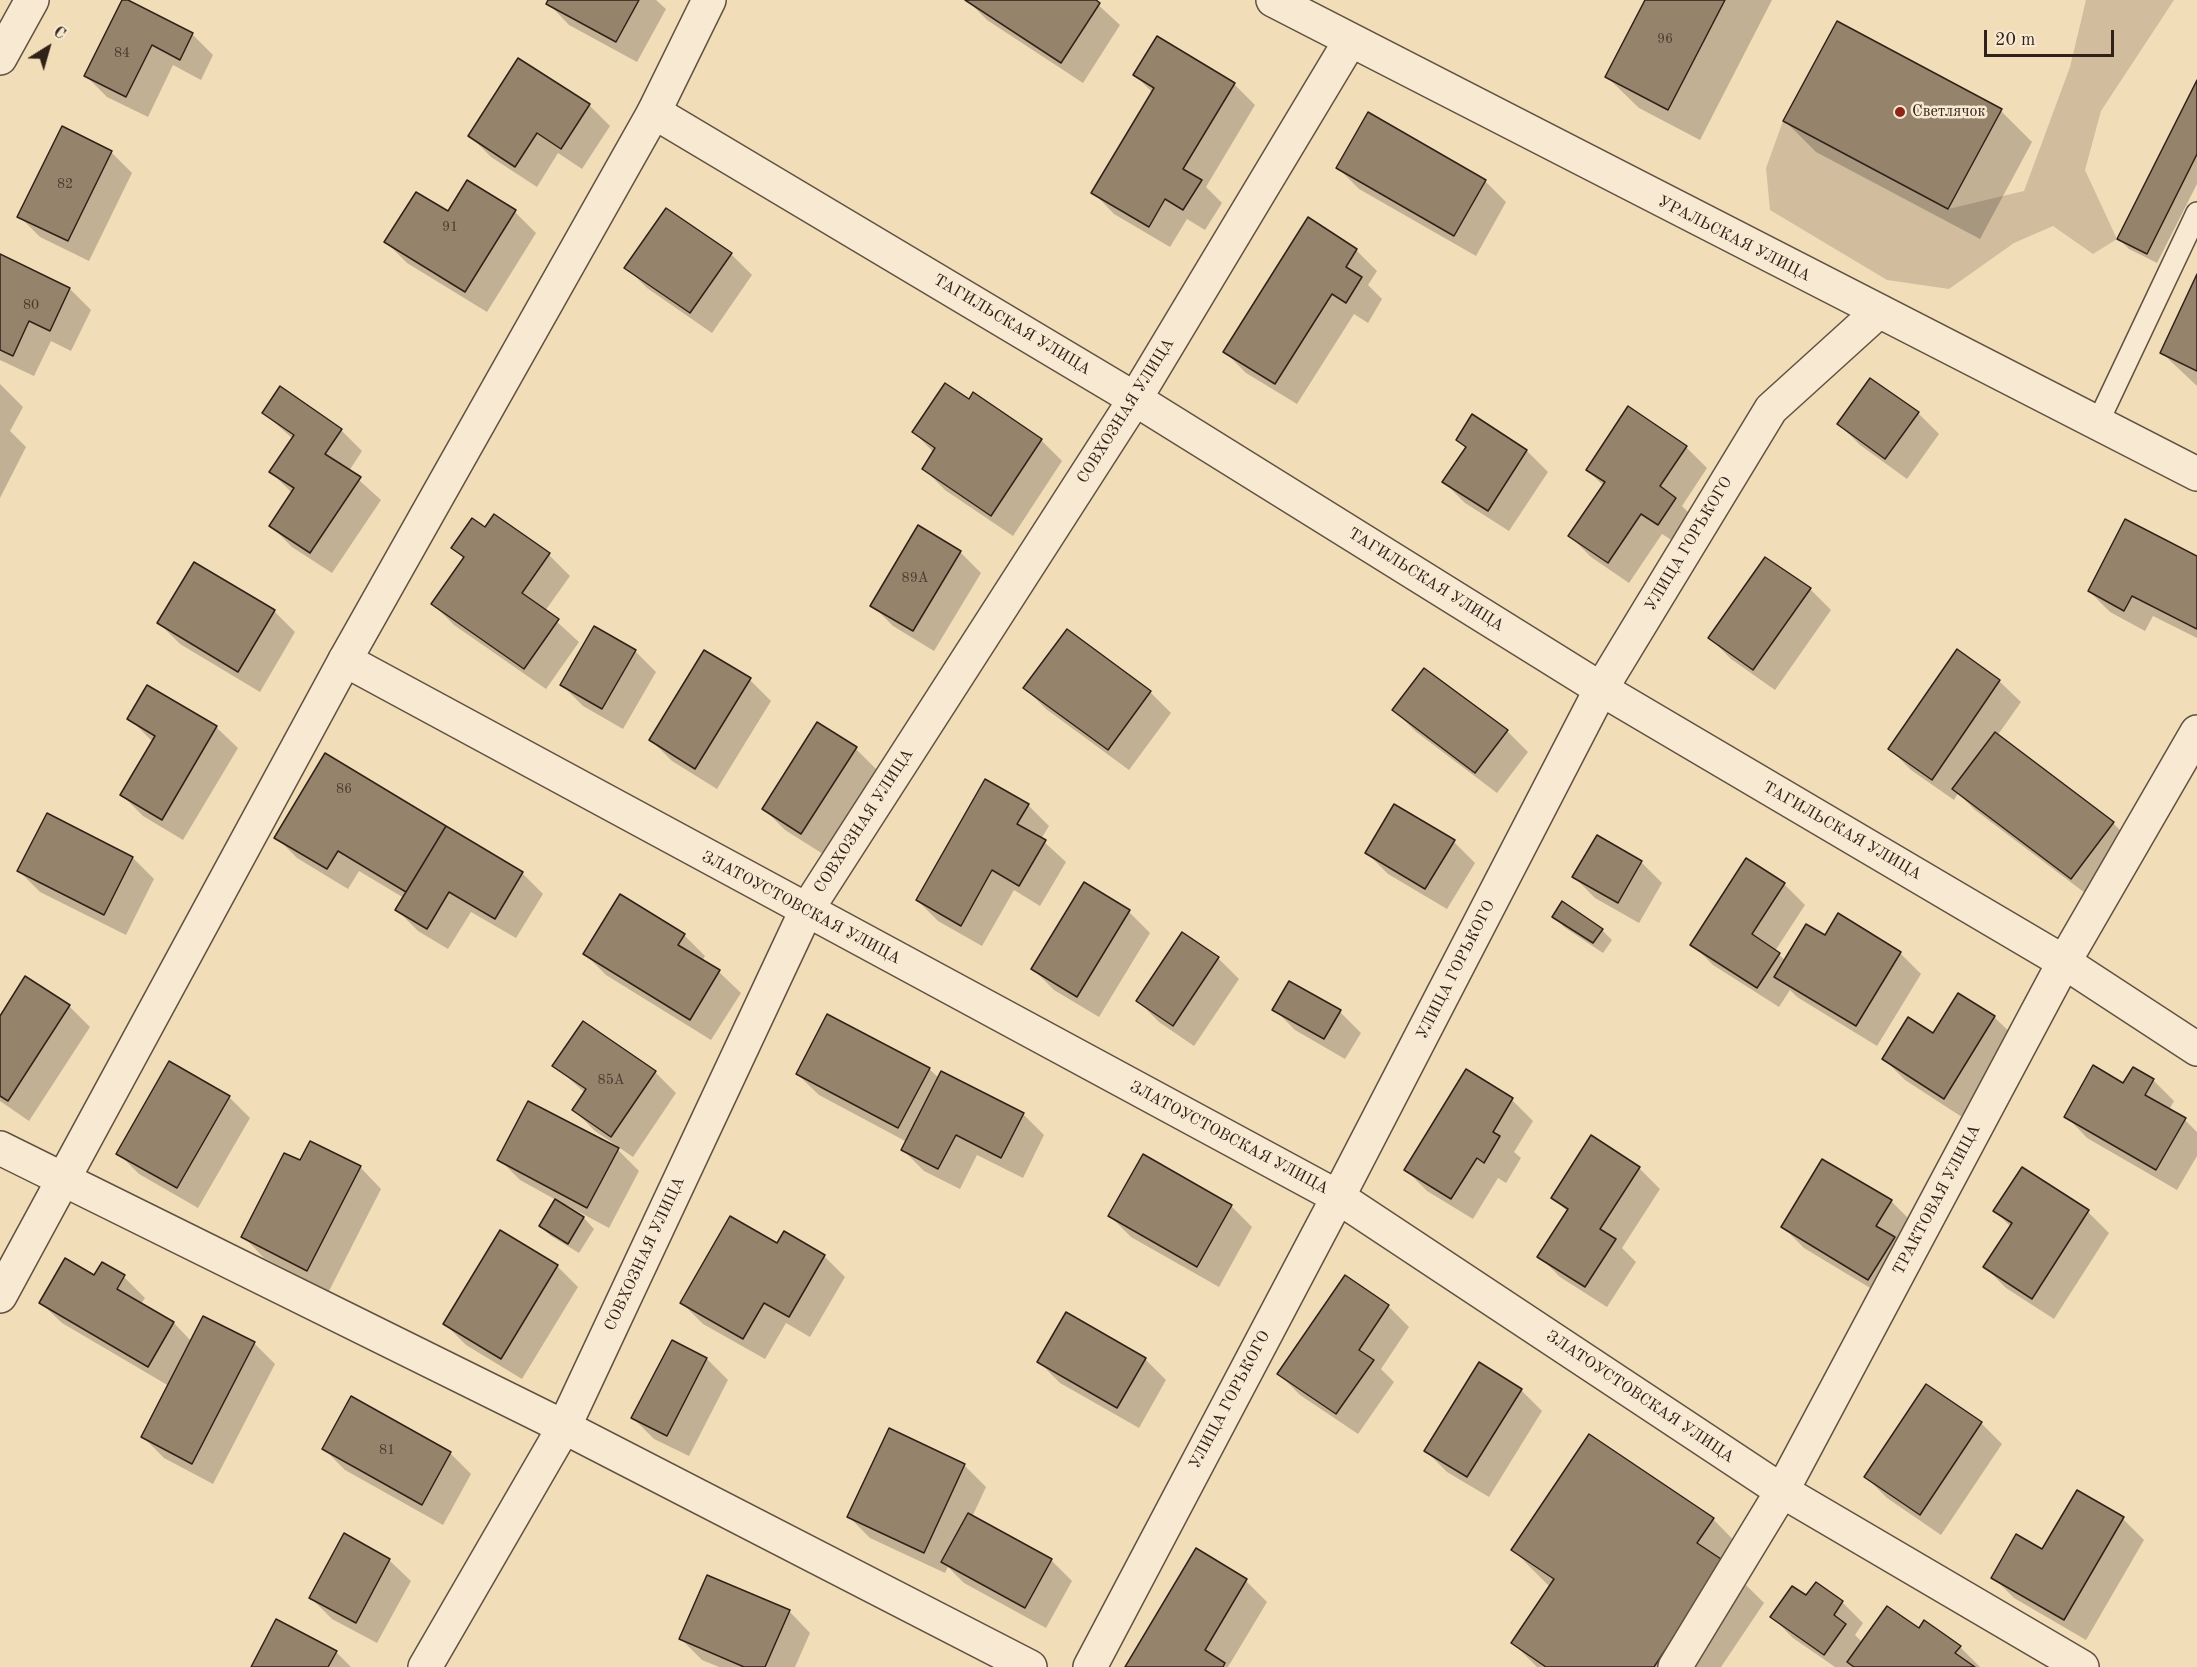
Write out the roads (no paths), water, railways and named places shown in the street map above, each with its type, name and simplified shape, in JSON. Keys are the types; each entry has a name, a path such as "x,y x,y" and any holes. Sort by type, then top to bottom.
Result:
{"street":[{"path":"0,58 32,0"},
{"path":"0,1296 345,660 654,112 709,0"},
{"name":"УРАЛЬСКАЯ УЛИЦА","path":"1273,0 2197,474"},
{"name":"СОВХОЗНАЯ УЛИЦА","path":"425,1667 564,1427 806,911 1135,399 1350,41"},
{"name":"ТАГИЛЬСКАЯ УЛИЦА","path":"654,112 1135,399 1601,689 2064,962 2197,1048"},
{"name":"УЛИЦА ГОРЬКОГО","path":"1090,1667 1338,1197 1601,689 1771,409 1878,312"},
{"name":"ЗЛАТОУСТОВСКАЯ УЛИЦА","path":"345,660 1338,1197 1782,1491 2082,1667"},
{"name":"ТРАКТОВАЯ УЛИЦА","path":"1675,1667 1782,1491 2064,962 2197,732"},
{"path":"0,1148 564,1427 1030,1667"}],"lane":[{"path":"2098,422 2197,213"}],"place":[{"name":"Светлячок","path":"1900,112"}]}
